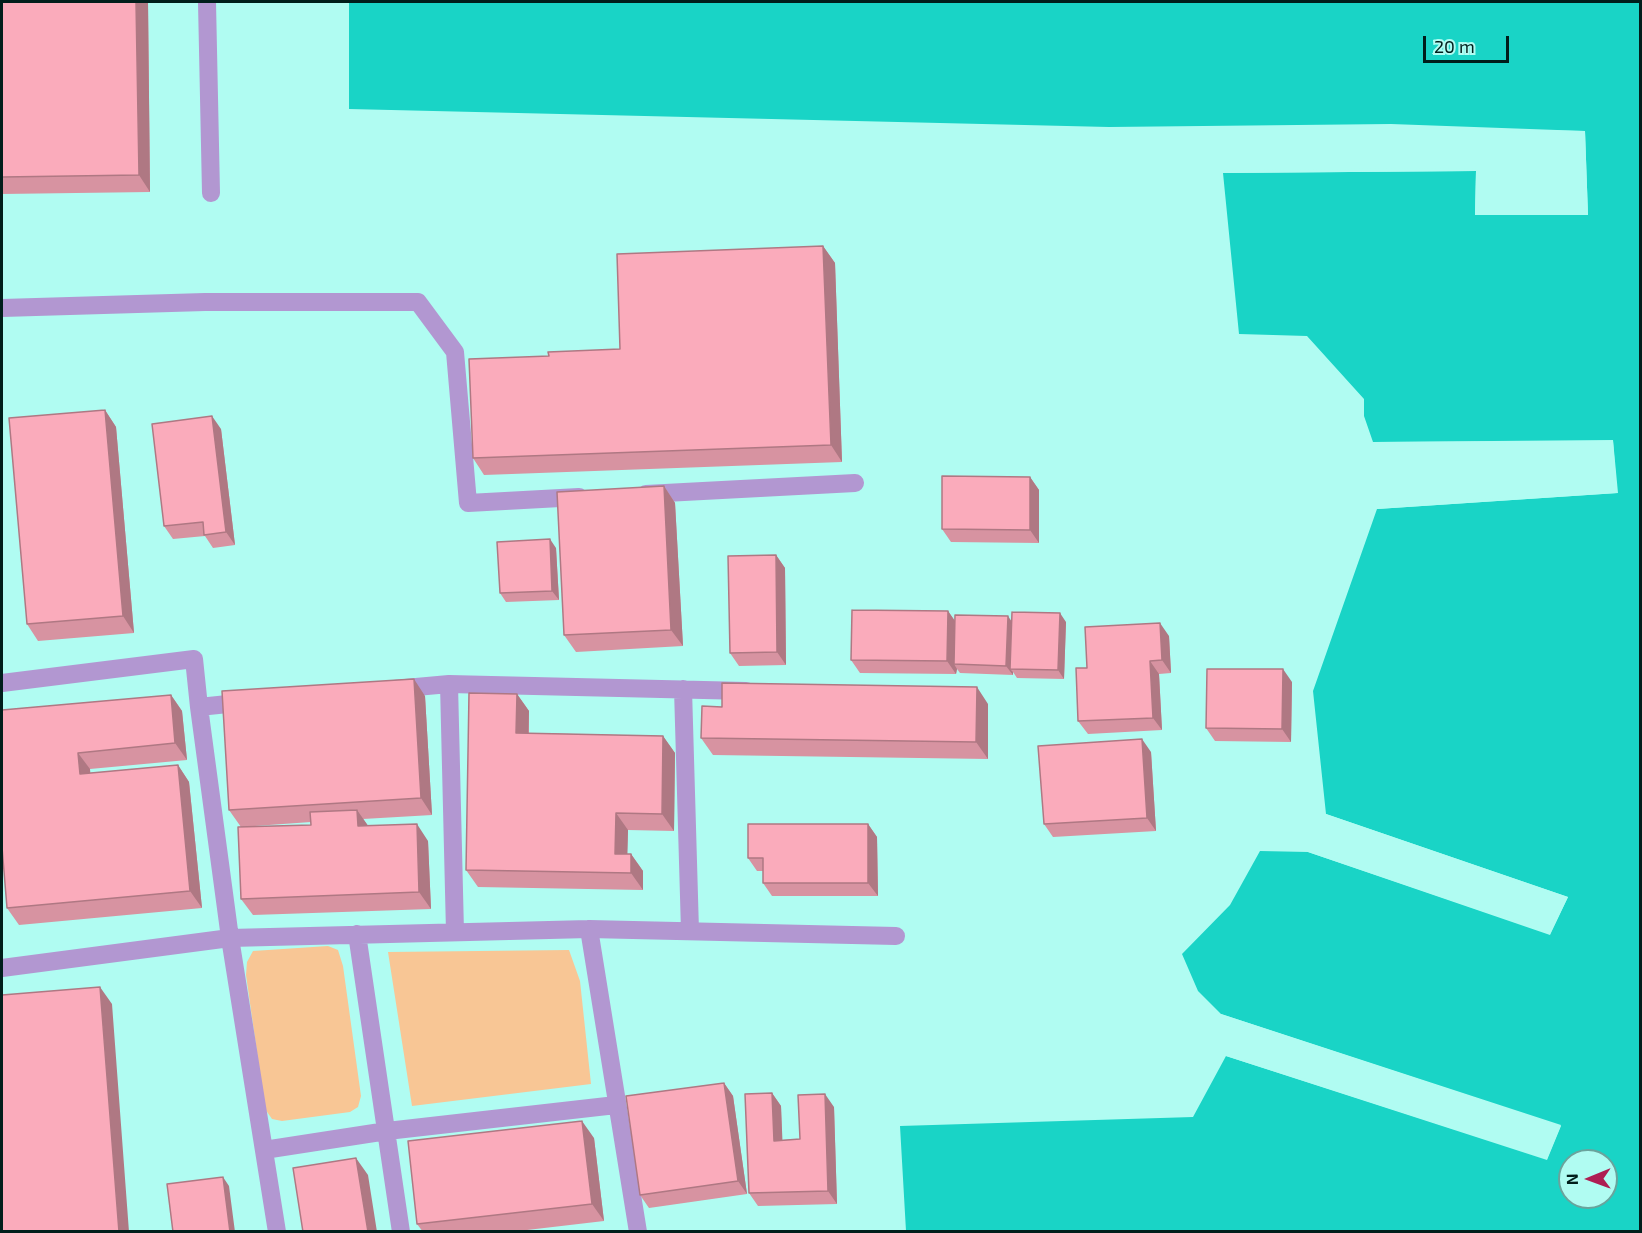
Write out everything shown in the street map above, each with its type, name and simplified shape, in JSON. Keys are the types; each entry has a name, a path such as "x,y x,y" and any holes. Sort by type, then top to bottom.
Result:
{"lane":[{"path":"207,2 211,193"},
{"path":"2,309 205,302 418,302 455,352 468,503 597,496"},
{"path":"632,495 855,483"},
{"path":"2,683 194,659 230,938 277,1232"},
{"path":"449,684 455,932"},
{"path":"378,691 449,684 763,692"},
{"path":"683,689 690,931"},
{"path":"199,707 258,701"},
{"path":"589,929 638,1232"},
{"path":"2,968 230,938 589,929 896,936"},
{"path":"357,934 401,1232"},
{"path":"264,1150 387,1131 616,1106"}],"shaded area":[{"path":"328,946 338,950 343,966 361,1096 358,1107 350,1112 282,1121 272,1119 265,1109 246,975 247,962 253,951"},
{"path":"569,950 580,981 591,1084 412,1106 388,952"}],"water":[{"path":"349,2 1640,2 1640,1231 906,1231 900,1126 1193,1117 1226,1056 1547,1159 1561,1125 1221,1014 1198,991 1182,954 1230,905 1260,851 1308,852 1550,934 1568,897 1326,814 1313,691 1377,509 1617,493 1613,441 1373,442 1364,416 1364,399 1307,336 1239,334 1223,173 1476,171 1475,215 1588,215 1585,131 1391,124 1109,127 349,109"}],"pier":[{"path":"1447,129 1585,131 1588,215 1475,215 1476,171 1223,173 1223,170 1477,168 1479,171 1478,212 1585,212 1582,134"},
{"path":"1613,440 1618,493 1377,509 1377,506 1614,490 1611,443 1374,445 1373,442"},
{"path":"1326,814 1568,897 1550,935 1308,852 1309,849 1548,931 1564,899 1325,817"},
{"path":"1221,1014 1561,1126 1547,1160 1226,1056 1225,1053 1545,1156 1557,1127 1221,1018"}],"building":[{"path":"2,2 136,2 139,175 2,177"},
{"path":"823,246 831,445 473,458 469,359 549,356 548,352 620,349 617,254"},
{"path":"105,410 123,616 27,624 9,418"},
{"path":"212,416 226,532 204,535 203,522 164,526 152,424"},
{"path":"942,476 1030,477 1030,530 942,529"},
{"path":"664,486 671,630 564,635 557,492"},
{"path":"550,539 552,591 500,593 497,542"},
{"path":"776,555 777,652 730,653 728,556"},
{"path":"852,610 948,611 947,661 851,660"},
{"path":"1012,612 1060,613 1058,670 1010,669"},
{"path":"955,615 1008,616 1006,666 954,664"},
{"path":"1160,623 1162,660 1150,661 1153,718 1078,721 1076,668 1087,668 1085,627"},
{"path":"1207,669 1283,669 1282,729 1206,728"},
{"path":"414,679 421,798 229,810 222,691"},
{"path":"722,683 977,687 976,742 701,738 702,706 722,707"},
{"path":"469,693 517,694 516,733 663,736 662,814 616,813 615,854 631,854 631,873 466,870"},
{"path":"171,695 175,743 78,753 80,774 178,765 190,891 7,908 2,847 2,710"},
{"path":"1142,739 1147,818 1044,824 1038,746"},
{"path":"357,810 358,826 417,824 419,892 241,899 238,827 311,825 310,812"},
{"path":"748,824 868,824 868,883 763,883 763,858 748,858"},
{"path":"100,987 119,1232 2,1232 2,995"},
{"path":"724,1083 738,1181 640,1195 626,1096"},
{"path":"772,1093 774,1141 800,1139 798,1095 825,1094 828,1191 749,1193 745,1094"},
{"path":"582,1121 592,1204 417,1224 408,1141"},
{"path":"356,1158 368,1232 303,1232 293,1168"},
{"path":"223,1177 230,1232 173,1232 167,1184"}]}
